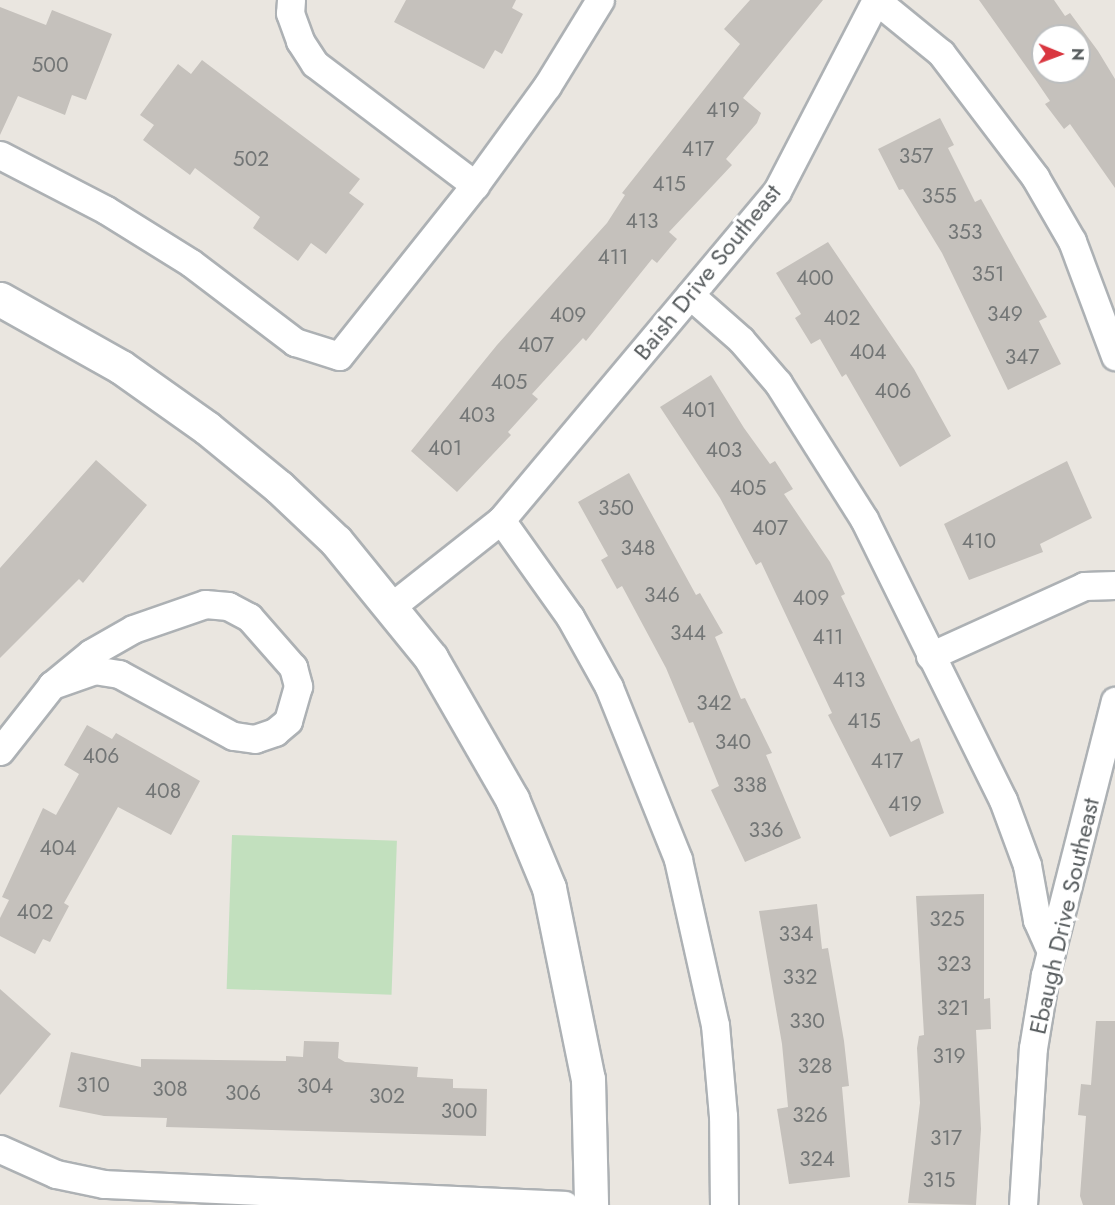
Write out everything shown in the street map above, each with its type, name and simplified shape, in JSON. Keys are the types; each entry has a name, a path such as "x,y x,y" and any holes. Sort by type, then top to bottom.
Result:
{"street":[{"path":"291,0 290,13 300,42 315,64 475,185"},
{"path":"0,155 106,210 191,263 295,342 339,356 475,185 547,86 600,0"},
{"path":"876,0 941,54 1035,177 1072,241 1115,356"},
{"name":"Baish Drive Southeast","path":"392,606 501,520 777,191 876,0"},
{"path":"690,295 741,340 797,410 864,519 1003,800 1027,865 1037,920 1051,952"},
{"path":"0,299 121,367 207,428 336,541 392,606 469,720 512,799 549,888 588,1079 591,1205"},
{"path":"501,520 570,617 609,687 678,859 715,1025 723,1116 724,1205"},
{"path":"930,656 1083,586 1115,585"},
{"path":"0,751 52,685 133,629 205,604 228,606 249,617 293,668 298,686 288,721 275,732 255,739 233,736 119,674 95,670 52,685"},
{"name":"Ebaugh Drive Southeast","path":"1023,1205 1034,1048 1051,952 1115,701"},
{"path":"0,1149 56,1174 104,1184 565,1205"}],"green space":[{"path":"232,835 397,841 392,995 227,989"}],"building":[{"path":"406,0 516,0 512,8 523,14 502,54 495,50 484,69 394,22"},
{"path":"750,0 823,0 743,98 761,113 757,123 726,159 732,165 669,232 677,239 657,263 652,259 586,341 583,338 532,394 538,399 508,432 511,435 457,492 411,451 497,345 607,223 625,195 622,193 740,44 724,29"},
{"path":"979,0 1054,0 1065,16 1070,13 1078,24 1031,24 1031,74"},
{"path":"0,7 46,25 52,10 112,34 86,100 72,95 65,115 18,96 0,135"},
{"path":"1091,42 1115,79 1115,188 1070,124 1064,129 1045,104 1050,101 1038,84 1091,84"},
{"path":"202,60 360,179 349,193 364,204 326,254 311,243 298,261 253,228 260,217 195,168 190,175 143,140 154,125 140,115 178,64 191,74"},
{"path":"940,118 954,145 948,148 975,202 981,199 1047,317 1039,321 1061,364 1008,390 942,253 903,189 899,190 878,149"},
{"path":"828,242 914,369 951,436 900,467 846,374 842,377 820,339 811,344 795,318 801,314 776,273"},
{"path":"711,375 744,428 770,464 775,461 793,489 784,494 830,562 845,594 841,596 911,742 919,738 944,813 890,837 828,715 832,713 761,562 756,565 720,498 660,407"},
{"path":"96,460 147,505 83,583 79,579 0,658 0,568"},
{"path":"1067,461 1092,518 1040,544 1043,552 969,580 944,524"},
{"path":"629,473 696,595 700,593 723,633 715,637 741,699 745,698 772,753 766,755 801,838 745,862 711,790 719,786 693,722 689,723 666,668 622,586 617,589 601,560 608,556 578,502"},
{"path":"87,725 112,739 116,733 200,781 171,835 118,807 64,903 69,906 50,942 43,939 35,954 0,936 0,918 9,900 2,897 43,808 56,815 79,774 64,765"},
{"path":"984,894 984,999 990,998 991,1029 976,1030 981,1129 976,1205 908,1203 920,1103 917,1048 919,1036 924,1035 916,896"},
{"path":"817,904 822,949 828,948 844,1041 849,1086 842,1087 850,1177 789,1184 777,1109 788,1107 782,1044 759,911"},
{"path":"0,989 51,1034 0,1095"},
{"path":"1096,1021 1115,1021 1115,1205 1083,1205 1080,1196 1086,1116 1078,1115 1081,1084 1091,1085"},
{"path":"304,1041 339,1042 338,1058 345,1062 418,1067 417,1077 453,1079 453,1088 487,1089 486,1136 166,1127 167,1118 104,1116 59,1107 71,1052 141,1067 141,1059 286,1061 286,1056 303,1057"}]}
